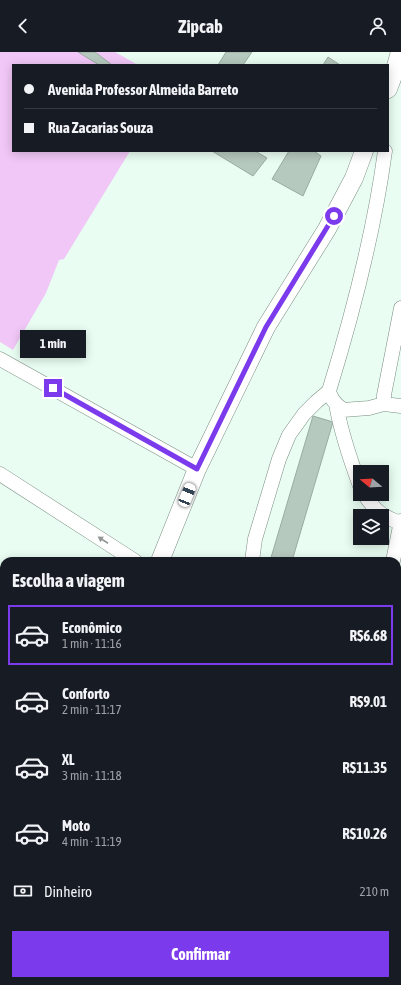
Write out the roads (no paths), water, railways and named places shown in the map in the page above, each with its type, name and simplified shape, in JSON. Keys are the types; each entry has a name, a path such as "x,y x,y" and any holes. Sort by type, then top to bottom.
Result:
{"main road":[{"path":"389,86 400,52"},
{"path":"162,557 197,469 266,327 327,229 354,178 364,152"}],"street":[{"path":"384,152 368,244 353,312 330,391 331,398 343,410 370,408 384,404 401,406"},
{"path":"384,404 384,394 401,308"},
{"path":"0,359 197,469"},
{"path":"253,557 255,539 279,459 290,436 304,414 330,391"},
{"path":"336,404 339,424 353,470"},
{"path":"0,474 129,557"},
{"path":"368,501 384,517 401,522 394,557"}]}
